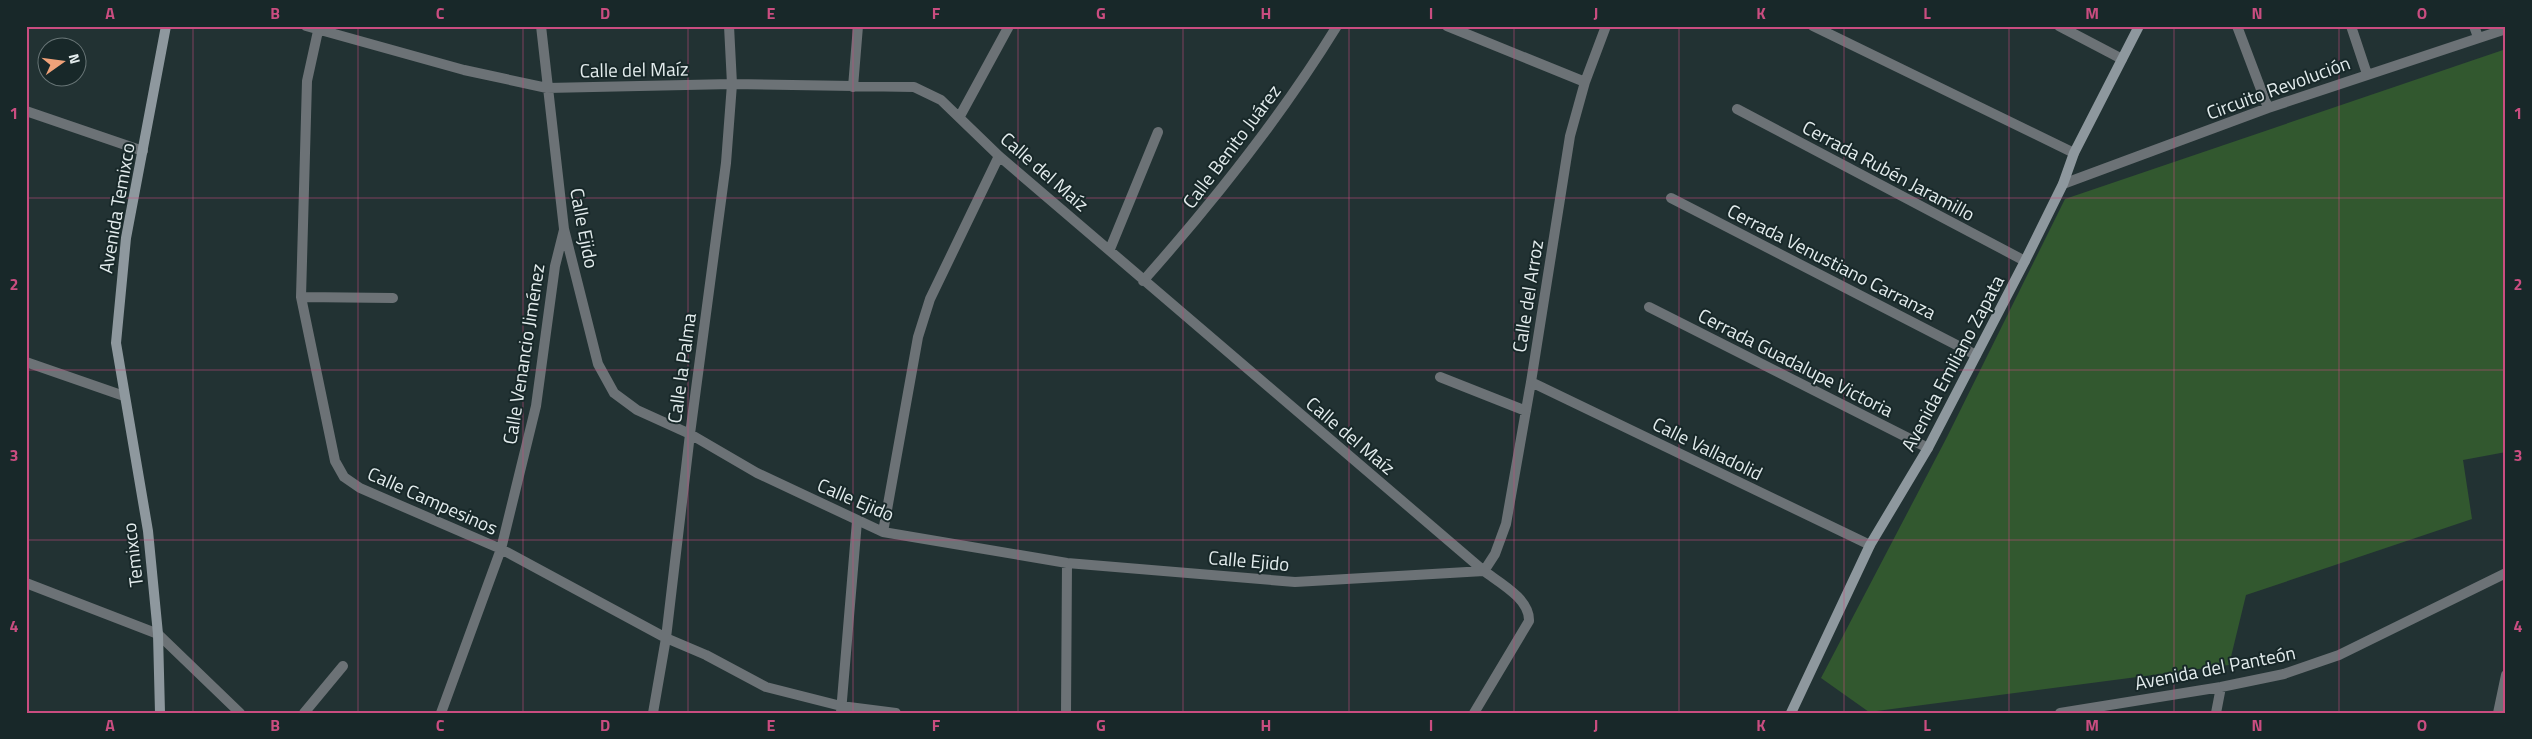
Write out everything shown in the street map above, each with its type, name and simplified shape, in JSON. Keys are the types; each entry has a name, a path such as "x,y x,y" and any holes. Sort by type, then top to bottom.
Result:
{"main road":[{"name":"Avenida Temixco","path":"124,396 116,343 119,296 126,238 166,26"},
{"name":"Avenida Emiliano Zapata","path":"1791,713 1870,545 1928,448 2025,261 2063,184 2074,153 2138,26"},
{"name":"Temixco","path":"124,396 148,531 158,634 160,713"}],"street":[{"name":"Calle del Maíz","path":"306,26 318,31 464,70 547,88 732,84 914,87 941,100 960,116 999,156 1110,249 1143,281 1527,607 1529,621 1474,713"},
{"name":"Calle Ejido","path":"541,26 564,229 598,364 614,393 637,410 690,434 757,473 883,532 1067,563 1295,582 1484,571"},
{"name":"Calle la Palma","path":"653,713 666,638 690,434 726,163 732,84 728,26"},
{"path":"853,87 858,26"},
{"path":"960,116 1009,26"},
{"name":"Calle Benito Juárez","path":"1143,281 1202,215 1307,75 1337,26"},
{"path":"1446,26 1585,82"},
{"name":"Calle del Arroz","path":"1484,571 1495,554 1506,524 1531,382 1570,136 1585,82 1606,26"},
{"path":"1813,26 2074,153"},
{"path":"2059,26 2122,59"},
{"path":"2237,26 2268,108"},
{"path":"2351,26 2367,74"},
{"name":"Circuito Revolución","path":"2063,184 2268,108 2367,74 2476,31 2506,29"},
{"name":"Calle Campesinos","path":"318,31 307,81 300,297 335,461 344,478 360,488 501,549 666,638 706,655 766,687 841,709 896,713"},
{"name":"Cerrada Rubén Jaramillo","path":"1737,109 2025,261"},
{"path":"26,111 143,150"},
{"path":"1110,249 1158,132"},
{"path":"883,532 918,337 930,299 999,156"},
{"name":"Cerrada Venustiano Carranza","path":"1671,198 1976,355"},
{"name":"Calle Venancio Jiménez","path":"441,713 501,549 536,406 555,266 564,229"},
{"path":"300,297 394,298"},
{"name":"Cerrada Guadalupe Victoria","path":"1649,308 1928,448"},
{"path":"26,362 124,396"},
{"path":"1440,377 1526,411"},
{"name":"Calle Valladolid","path":"1531,382 1870,545"},
{"path":"841,709 858,521"},
{"path":"1066,713 1067,563"},
{"name":"Avenida del Panteón","path":"2060,713 2221,688 2284,674 2339,655 2506,573"},
{"path":"26,584 158,634 240,713"},
{"path":"304,713 343,666"},
{"path":"2498,713 2506,675"},
{"path":"2216,713 2221,688"}],"green space":[{"path":"2506,49 2506,452 2463,460 2472,519 2246,595 2229,665 1869,712 1821,678 1947,437 2065,199"}]}
